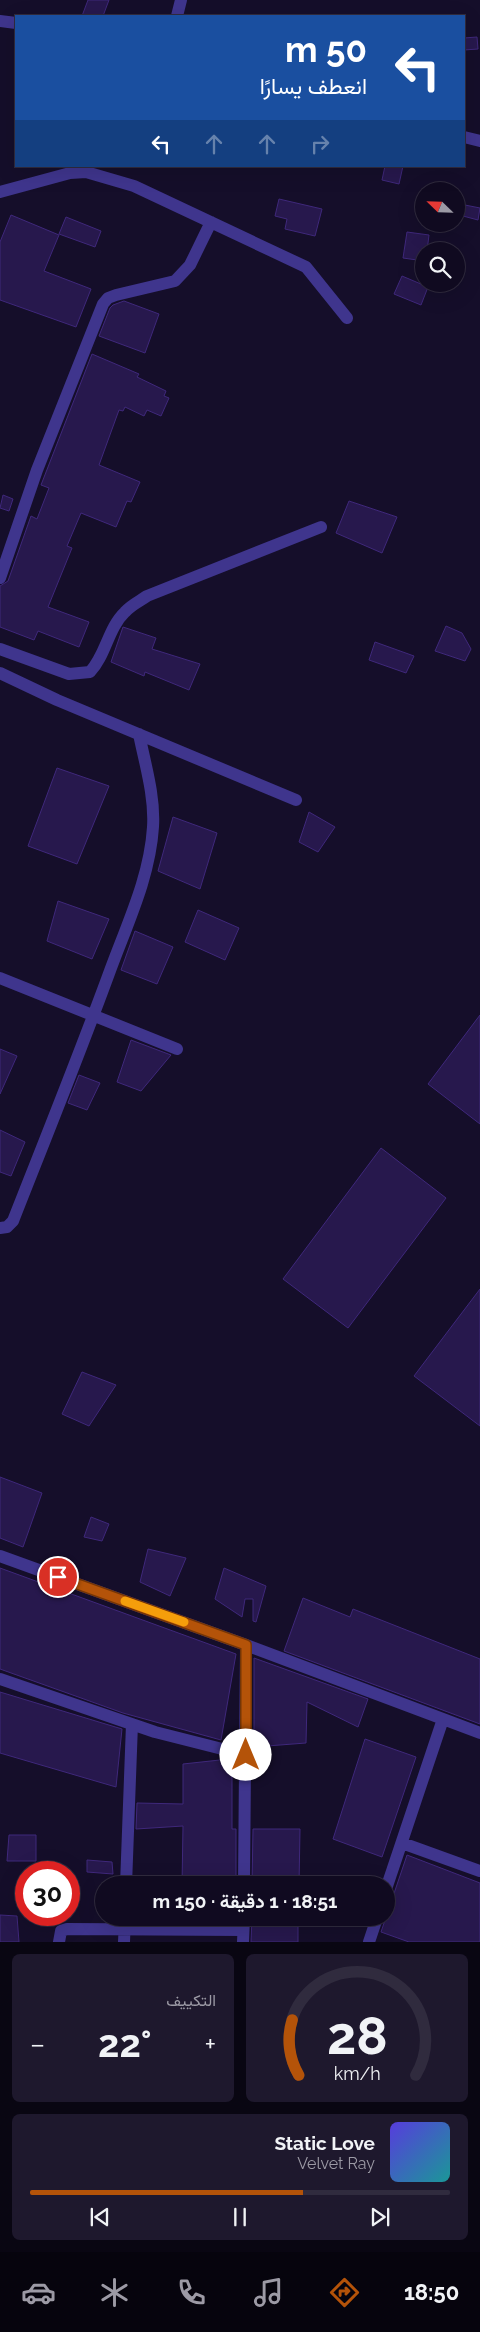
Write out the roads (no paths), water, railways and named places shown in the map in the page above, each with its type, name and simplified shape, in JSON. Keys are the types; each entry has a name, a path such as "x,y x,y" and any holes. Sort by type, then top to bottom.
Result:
{"street":[{"path":"178,15 180,0"},
{"path":"0,21 15,23"},
{"path":"465,137 480,141"},
{"path":"0,192 70,173 86,172 102,175 134,186 306,268 347,318"},
{"path":"0,578 36,470 103,304 108,298 116,295 176,281 190,265 211,222"},
{"path":"0,649 69,674 90,672 97,665 115,626 125,611 147,596 321,527"},
{"path":"0,673 57,700 296,800"},
{"path":"0,1228 7,1228 12,1222 94,1015 144,879 151,854 154,825 152,794 139,734"},
{"path":"0,978 177,1049"},
{"path":"0,1556 246,1645 480,1733"},
{"path":"244,1876 246,1645"},
{"path":"0,1679 171,1737 246,1755"},
{"path":"391,1876 443,1719"},
{"path":"126,1876 132,1724"},
{"path":"402,1844 480,1871"},
{"path":"369,1942 374,1926"},
{"path":"59,1942 61,1931 67,1929 243,1930"}]}
